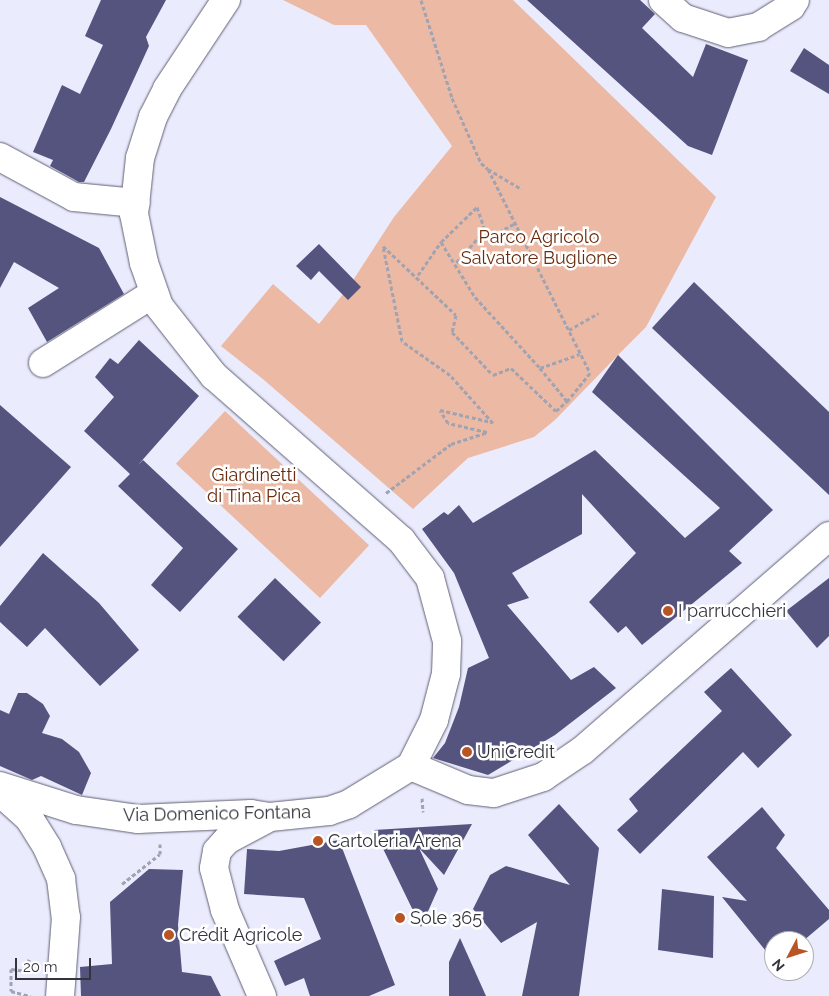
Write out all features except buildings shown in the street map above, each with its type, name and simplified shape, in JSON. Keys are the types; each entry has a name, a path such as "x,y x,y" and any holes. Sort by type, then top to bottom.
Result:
{"street":[{"path":"226,0 167,89 153,117 140,158 134,214 144,263 159,306 214,376 369,510 401,540 430,578 447,641 446,674 434,720 411,766 468,790 494,793 543,777 583,750 829,536"},
{"path":"663,0 683,18 728,33 758,26 791,6 795,0"},
{"path":"0,157 74,197 136,203"},
{"path":"44,363 154,293"},
{"name":"Via Domenico Fontana","path":"0,786 76,810 138,819 251,814 270,817 329,811 349,804 411,766"},
{"path":"0,792 29,818 47,847 61,879 66,917 60,996"},
{"path":"262,996 224,910 214,868 217,851 227,840 270,817"}],"path":[{"path":"421,0 452,98 482,163 488,169 521,189"},
{"path":"369,510 390,489 452,444 487,432 448,424 440,410 493,422 450,375 402,341 383,246 418,275 456,315 452,332 493,375 510,368 556,411 590,374 488,169"},
{"path":"418,275 441,242 477,207 485,230 455,264"},
{"path":"493,235 514,224"},
{"path":"441,242 475,297 540,368 567,401"},
{"path":"569,330 598,313"},
{"path":"540,368 580,354"},
{"path":"423,793 423,812"},
{"path":"122,884 160,854 160,837"},
{"path":"30,959 28,971 11,969 10,991 30,996"}],"green space":[{"name":"Parco Agricolo Salvatore Buglione","path":"283,0 513,0 716,197 646,327 555,420 534,437 468,458 413,509 264,380 221,346 273,284 319,324 348,288 394,217 452,146 366,25 334,25"},
{"name":"Giardinetti di Tina Pica","path":"225,411 369,545 320,598 176,464"}],"place":[{"name":"I parrucchieri","path":"668,611"},
{"name":"UniCredit","path":"467,752"},
{"name":"Cartoleria Arena","path":"318,841"},
{"name":"Sole 365","path":"400,918"},
{"name":"Crédit Agricole","path":"169,935"}]}
